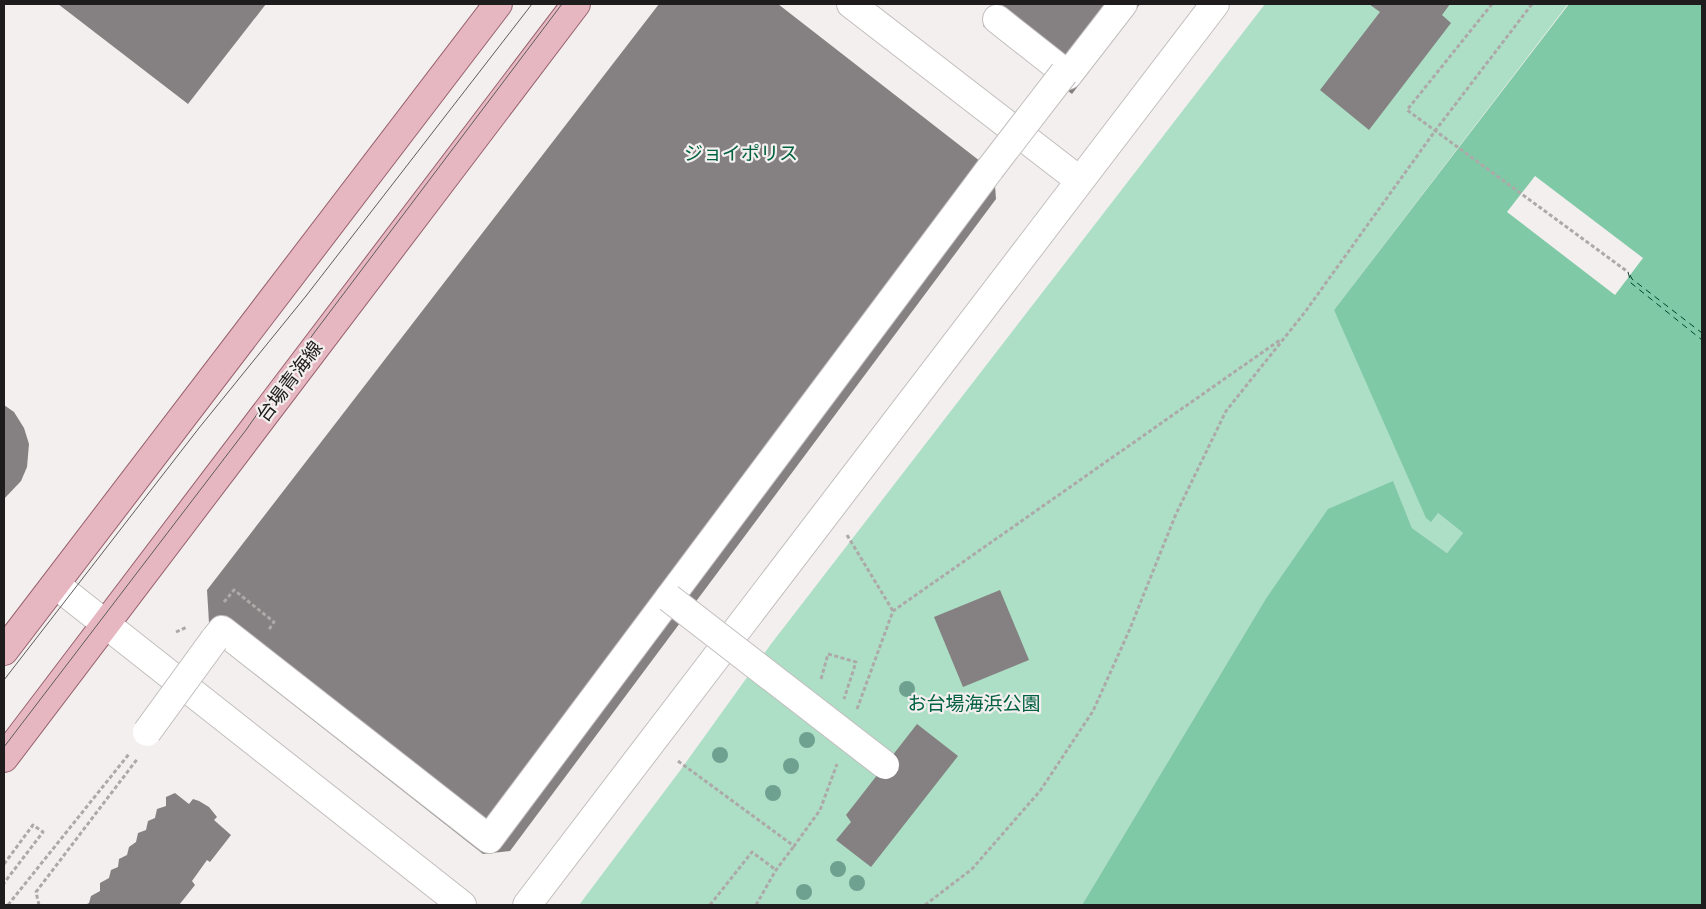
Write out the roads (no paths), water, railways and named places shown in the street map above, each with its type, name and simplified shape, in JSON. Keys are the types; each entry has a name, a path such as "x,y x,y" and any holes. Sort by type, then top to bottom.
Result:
{"main road":[{"path":"4,651 498,4"},
{"name":"台場青海線","path":"4,758 576,4"}],"street":[{"path":"851,4 1079,180"},
{"path":"997,20 1068,75 1123,4"},
{"path":"527,905 1215,4"},
{"path":"147,732 222,630 489,839 990,168 1064,73"},
{"path":"56,585 462,905"},
{"path":"669,598 885,765"}],"tram line":[{"path":"4,680 199,428 306,296 532,4"},
{"path":"4,747 246,430 314,333 562,4"}],"park label":[{"name":"ジョイポリス","path":"741,153"},
{"name":"お台場海浜公園","path":"974,703"}]}
